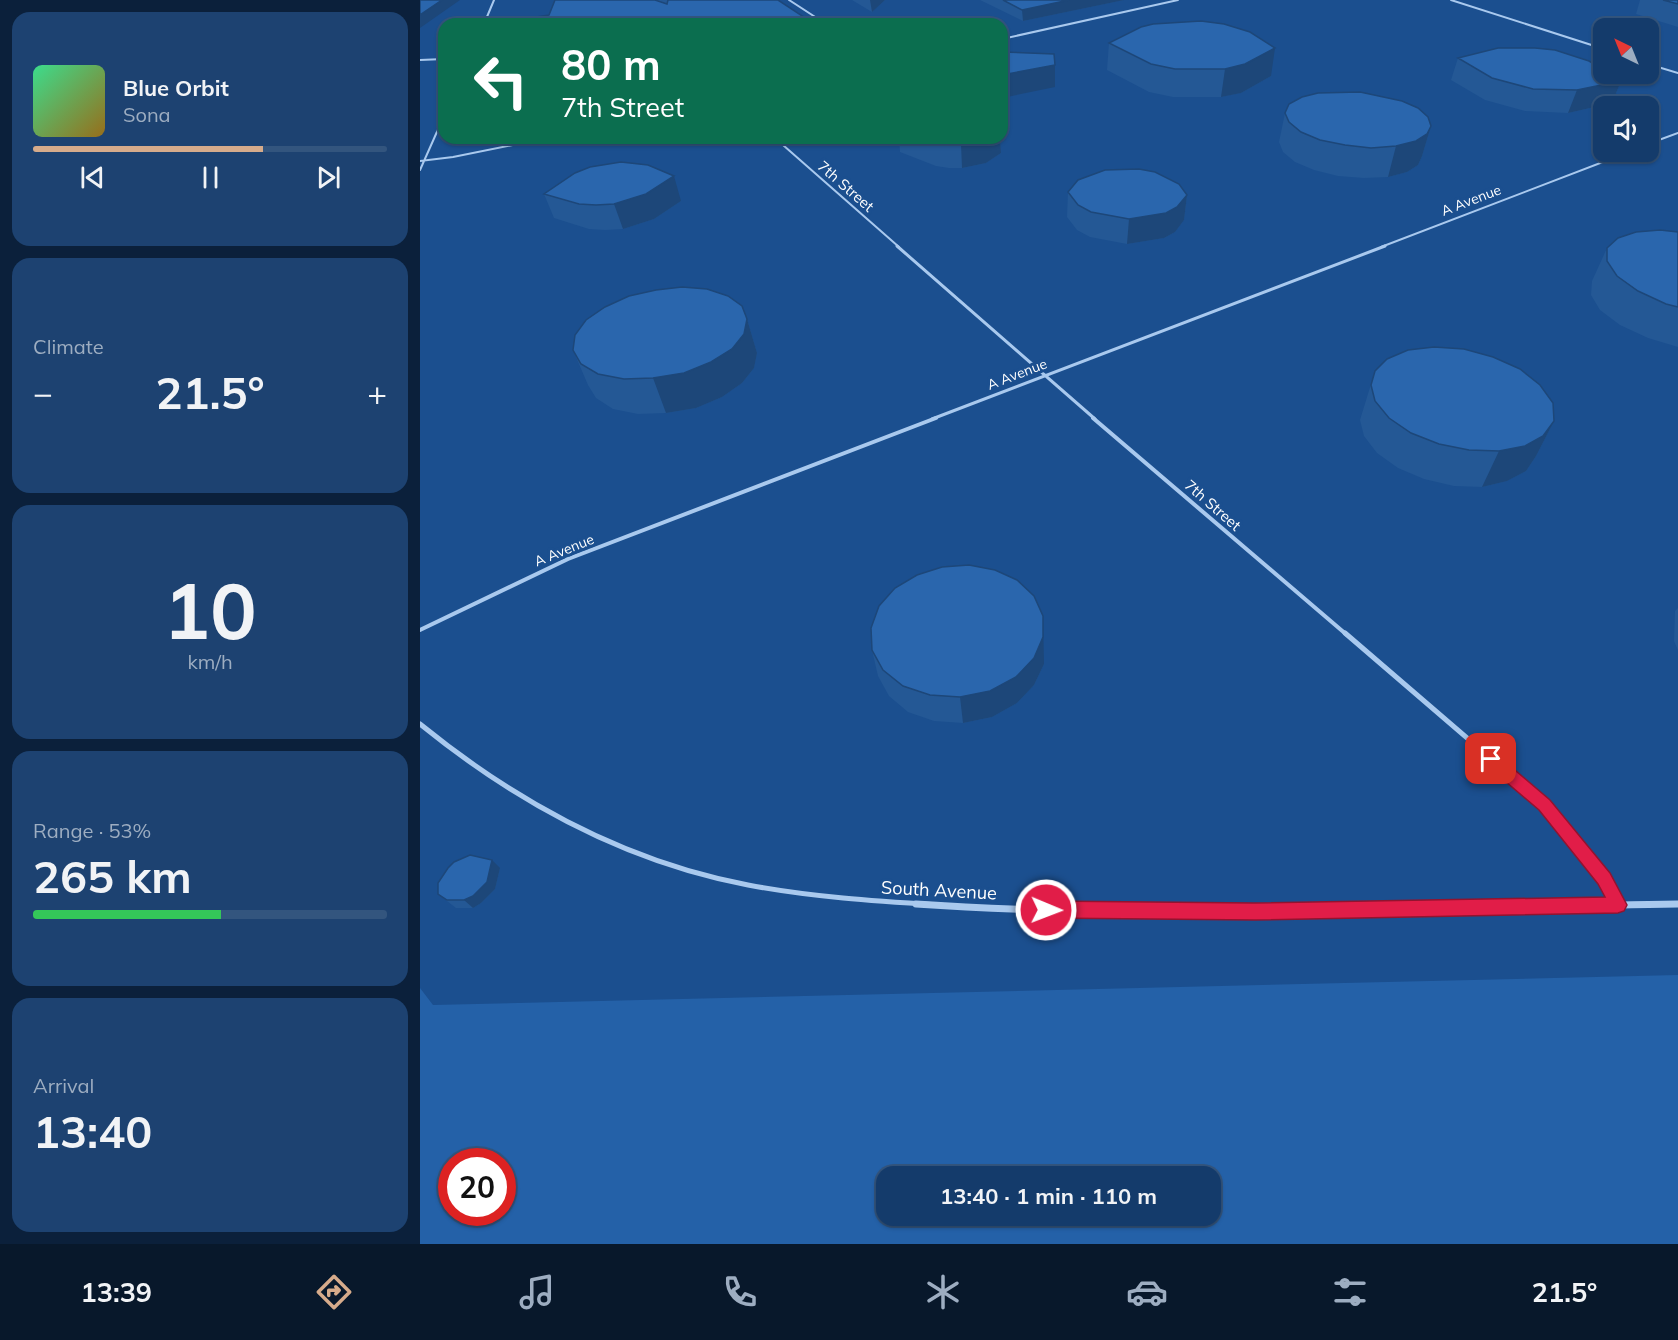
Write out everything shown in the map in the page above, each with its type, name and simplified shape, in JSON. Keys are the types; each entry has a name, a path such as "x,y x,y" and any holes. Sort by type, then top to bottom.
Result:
{"lane":[{"path":"486,18 494,0"},
{"path":"789,0 817,18"},
{"path":"1008,38 1178,0"},
{"path":"1451,0 1593,45"},
{"path":"420,60 438,59"},
{"path":"1659,68 1678,74"},
{"path":"420,170 438,128"},
{"path":"1659,140 1678,133"},
{"path":"422,161 514,144"},
{"name":"7th Street","path":"782,144 1043,375 1545,805 1604,879 1618,905"},
{"name":"A Avenue","path":"420,630 568,559 1603,162"},
{"name":"South Avenue","path":"420,724 447,748 501,785 537,807 585,831 690,871 733,882 799,894 939,907 1068,910 1254,911 1678,904"}],"shaded area":[{"path":"1678,975 1678,1244 420,1244 420,988 433,1005"}],"building":[{"path":"420,0 442,0 420,15"},
{"path":"555,0 655,0 667,4 668,0 778,0 805,18 530,18 549,15"},
{"path":"1003,0 1069,0 1022,10"},
{"path":"1663,0 1678,0 1678,4"},
{"path":"1201,21 1224,24 1250,32 1275,48 1245,64 1225,69 1175,69 1151,64 1109,43 1141,27 1153,24"},
{"path":"1498,48 1555,50 1593,63 1593,84 1606,84 1577,90 1533,89 1492,78 1458,58"},
{"path":"1008,52 1054,54 1055,65 1008,74"},
{"path":"1360,92 1402,101 1418,108 1428,117 1431,126 1427,134 1416,141 1396,146 1371,148 1345,145 1320,140 1301,132 1289,122 1285,113 1289,104 1302,97 1318,93"},
{"path":"621,162 648,165 674,176 646,194 614,204 579,204 544,194 575,173 590,167"},
{"path":"1139,169 1155,172 1179,184 1187,195 1177,207 1166,213 1129,219 1091,212 1078,205 1068,192 1078,180 1105,170"},
{"path":"1660,230 1678,232 1678,307 1638,291 1617,276 1607,261 1607,248 1618,238 1636,232"},
{"path":"682,287 707,289 728,296 742,306 747,319 744,334 732,349 711,362 684,373 653,378 624,379 598,374 581,364 573,350 575,335 586,320 605,307 629,296"},
{"path":"1434,347 1464,349 1493,357 1520,369 1540,385 1553,403 1554,421 1543,436 1525,446 1499,451 1469,450 1439,444 1411,433 1389,418 1375,401 1371,385 1375,371 1387,359 1408,350"},
{"path":"969,565 995,570 1017,580 1034,596 1043,616 1043,637 1034,658 1016,677 990,691 960,697 930,695 903,686 883,670 872,650 871,628 879,606 895,588 917,575 942,567"},
{"path":"470,855 492,860 487,882 473,896 464,900 447,900 438,894 438,883 454,862"}],"route":[{"path":"1046,910 1254,911 1618,905 1604,879 1545,805 1491,759"}]}
